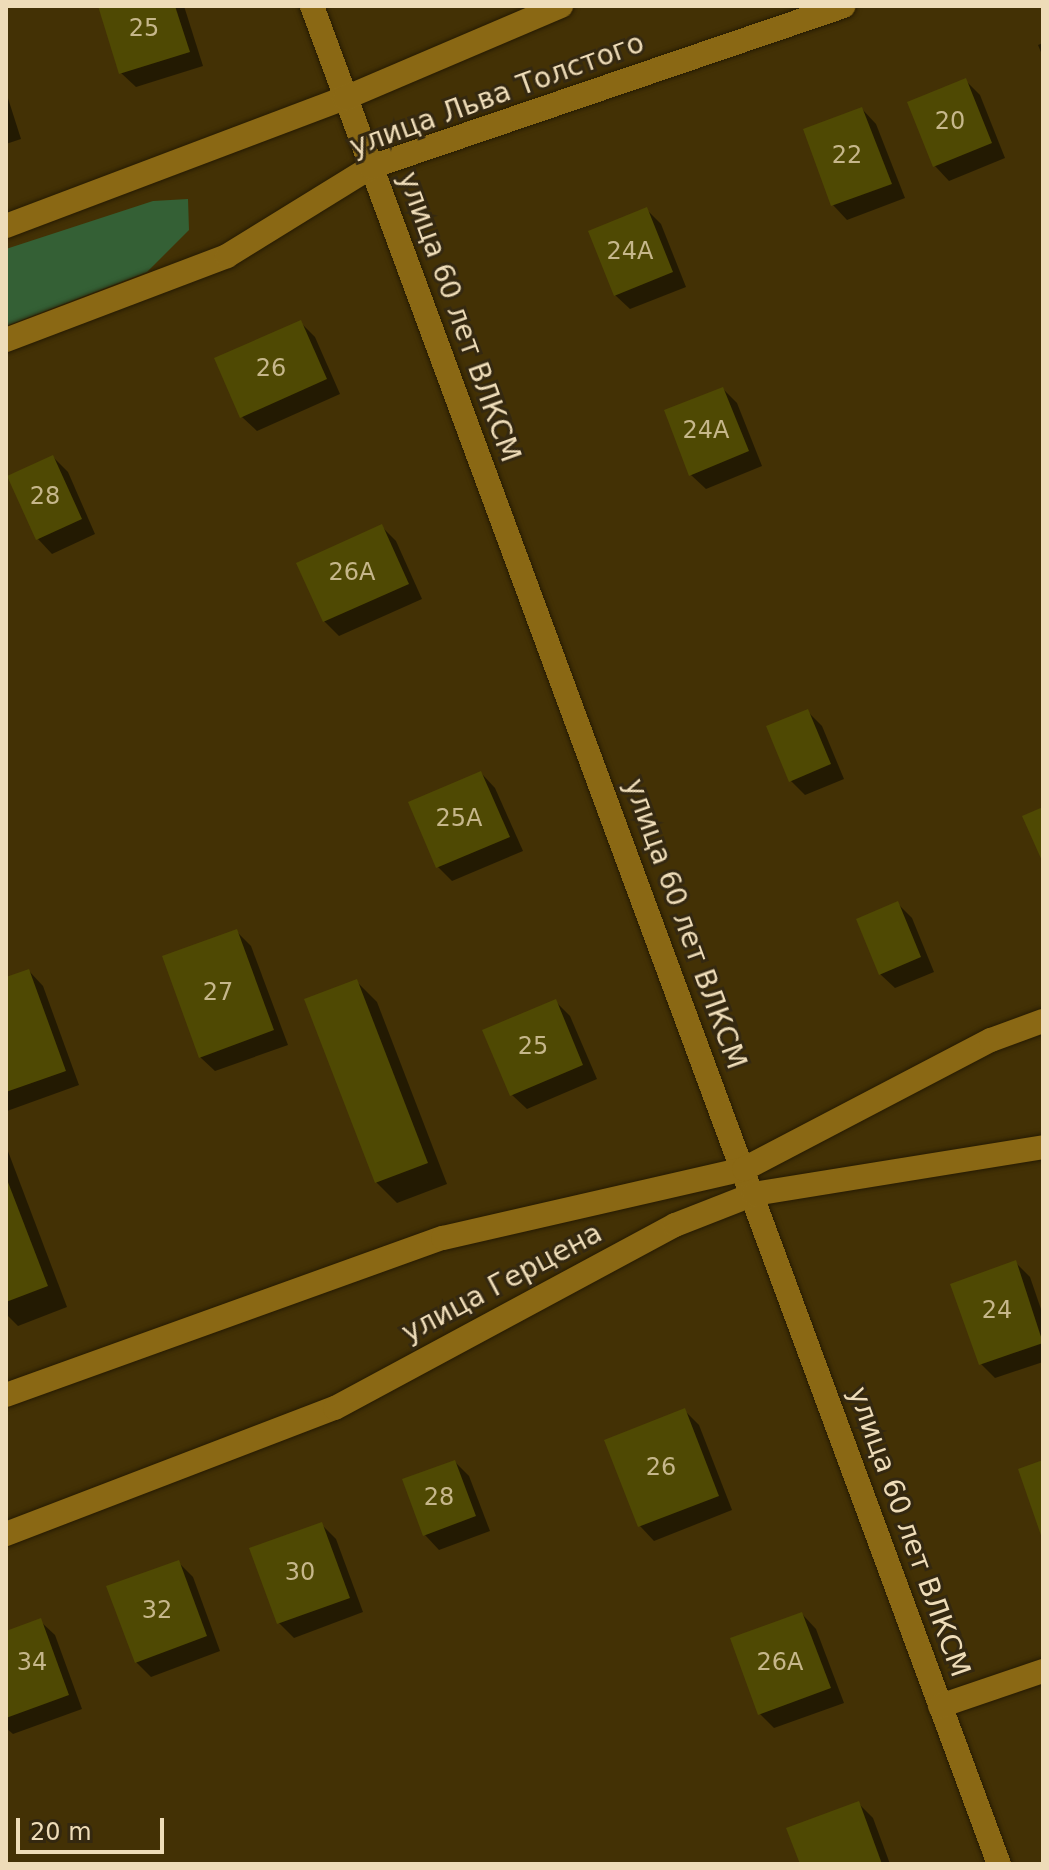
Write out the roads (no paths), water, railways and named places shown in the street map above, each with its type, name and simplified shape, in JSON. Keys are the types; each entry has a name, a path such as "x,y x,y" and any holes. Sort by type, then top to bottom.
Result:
{"street":[{"name":"улица 60 лет ВЛКСМ","path":"312,6 754,1194 999,1864"},
{"name":"улица Льва Толстого","path":"6,226 345,98 561,6"},
{"name":"улица Льва Толстого","path":"6,340 227,256 371,167 843,6"},
{"name":"улица Герцена","path":"6,1395 443,1238 744,1169 991,1040 1043,1021"},
{"name":"улица Герцена","path":"6,1534 335,1408 675,1225 754,1194 1043,1147"},
{"path":"940,1706 1043,1671"}]}
